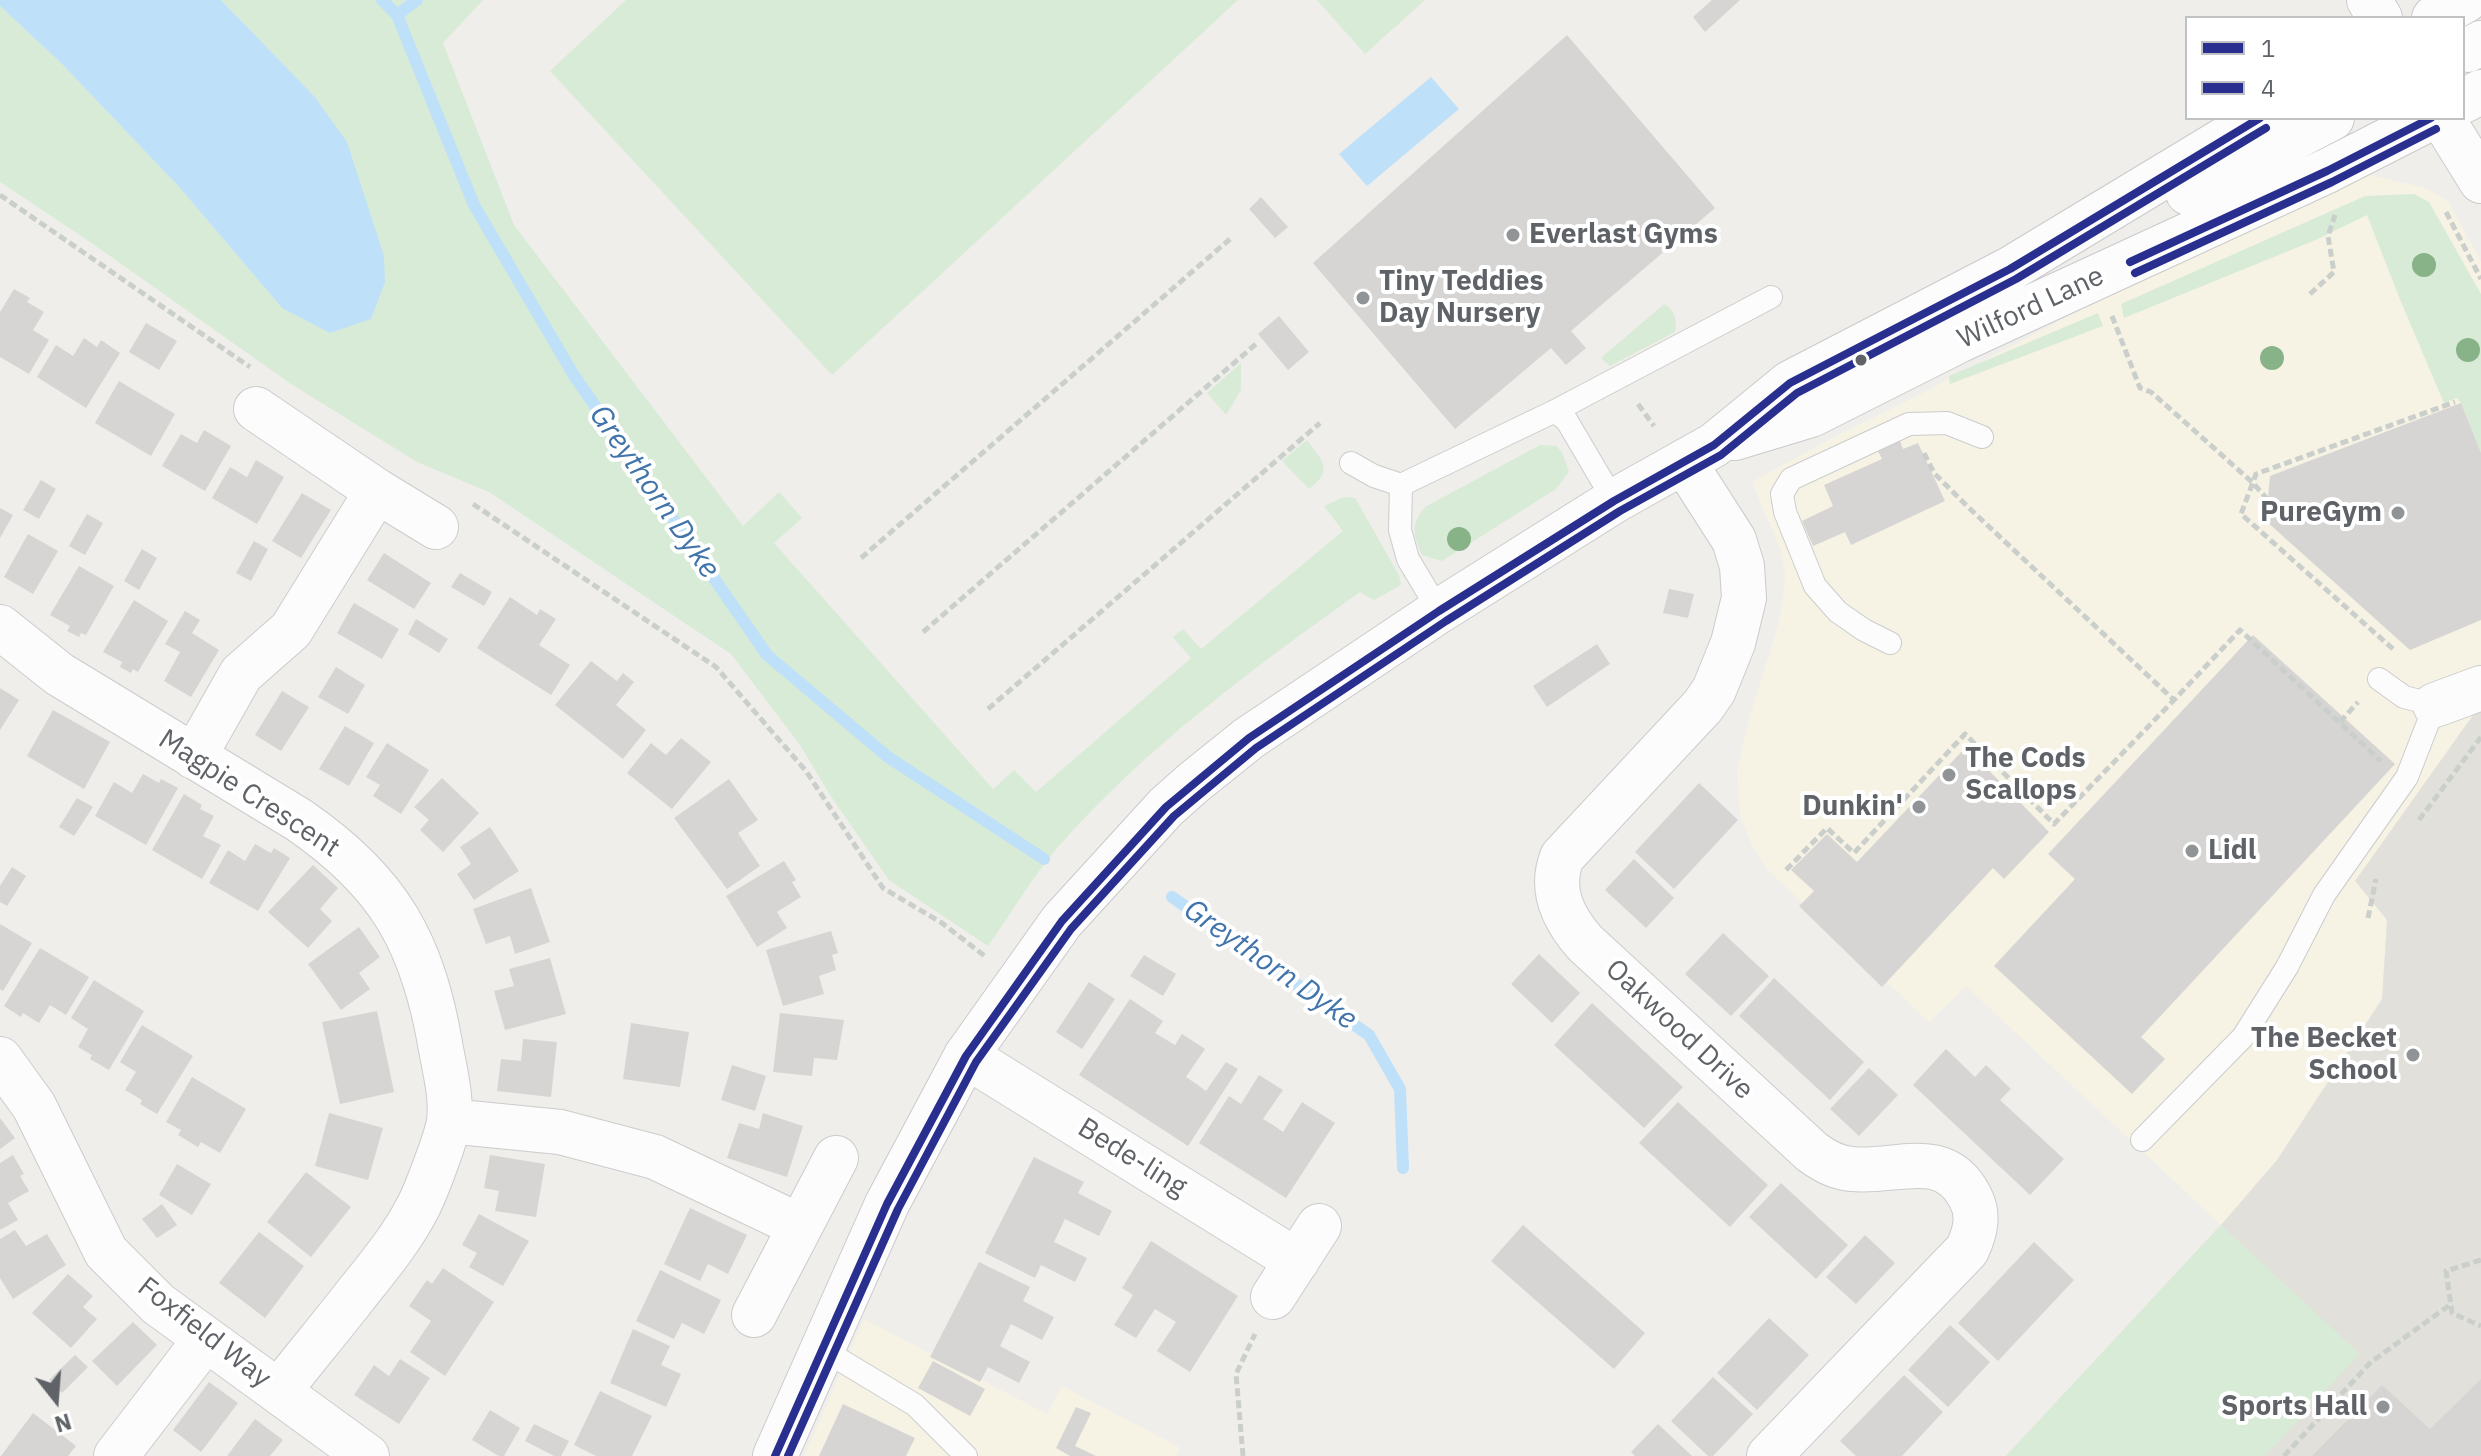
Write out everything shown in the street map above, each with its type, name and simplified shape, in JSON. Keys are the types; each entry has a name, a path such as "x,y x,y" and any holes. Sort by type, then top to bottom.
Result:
{"street":[{"name":"Wilford Lane","path":"775,1456 887,1204 966,1056 1062,921 1184,791 1221,757 1439,611 1614,501 1699,453 1790,383 2010,269 2257,120"},
{"path":"2010,269 2104,238 2328,120"},
{"name":"Wilford Lane","path":"1699,453 1811,415 1960,340 2327,171 2427,120"},
{"path":"2443,120 2481,181"},
{"path":"257,391 377,491 452,514"},
{"name":"Oakwood Drive","path":"1699,453 1738,553 1744,581 1740,618 1721,674 1703,706 1562,857 1556,887 1562,910 1585,943 1812,1152 1834,1165 1855,1170 1941,1168 1965,1187 1974,1204 1976,1218 1974,1234 1967,1250 1769,1456"},
{"path":"194,757 241,674 291,630 377,491"},
{"name":"Magpie Crescent","path":"0,627 59,674 337,846 374,884 400,919 421,964 435,1009 449,1121 419,1205 395,1246 279,1391"},
{"path":"2435,705 2481,688"},
{"name":"Bede-ling","path":"966,1056 1308,1243 1273,1297"},
{"name":"Foxfield Way","path":"0,1059 34,1106 106,1252 158,1304 367,1456"},
{"path":"449,1121 560,1132 655,1157 800,1226"},
{"path":"754,1315 836,1158"},
{"path":"116,1456 205,1340"}],"lane":[{"path":"1351,463 1374,476 1401,485 1555,411 1771,297"},
{"path":"1555,411 1567,421 1614,501"},
{"path":"1890,643 1838,612 1815,586 1785,512 1782,494 1791,479 1909,424 1947,423 1982,437"},
{"path":"1401,485 1400,530 1408,559 1439,611"},
{"path":"2142,1140 2243,1037 2287,967 2324,895 2407,777 2435,705 2404,697 2379,679"},
{"path":"822,1349 915,1405 966,1456"}],"path":[{"path":"0,195 257,391"},
{"path":"2310,294 2334,272 2328,236 2337,208"},
{"path":"2446,212 2481,279"},
{"path":"861,558 1230,239"},
{"path":"2111,314 2140,388 2151,392 2252,482 2270,502"},
{"path":"923,632 1256,344"},
{"path":"1635,399 1654,426"},
{"path":"2400,655 2241,514 2256,474 2455,402"},
{"path":"988,709 1320,423"},
{"path":"1909,424 1934,473 2174,700"},
{"path":"452,514 716,667 806,771 883,888 942,923 991,962"},
{"path":"1786,870 1827,828 1854,853 1965,734 2054,824 2240,630 2388,767"},
{"path":"2413,829 2481,737"},
{"path":"2368,918 2377,877"},
{"path":"2481,1260 2446,1271 2452,1313 2481,1326"},
{"path":"1243,1456 1236,1374 1273,1297"},
{"path":"2284,1456 2371,1362 2451,1304"}],"shaded area":[{"path":"2370,175 2425,188 2448,201 2481,262 2481,711 2387,920 2382,999 2277,1160 2221,1225 1966,986 1929,1022 1767,869 1753,847 1740,816 1737,771 1778,625 1785,575 1781,551 1752,482 2188,253"},
{"name":"The Becket School","path":"2481,711 2481,1456 2006,1456 2221,1225 2277,1160 2382,999 2387,920 2355,881 2473,715"},
{"path":"864,1319 1047,1414 1062,1386 1181,1448 1176,1456 804,1456"}],"green space":[{"path":"221,0 483,0 443,43 514,225 743,526 779,492 802,518 774,543 993,789 1014,770 1036,792 1191,658 1173,637 1183,629 1201,649 1343,531 1324,506 1344,497 1355,498 1399,575 1401,585 1374,600 1360,592 1240,680 1164,743 1092,810 1058,847 988,946 889,880 830,795 800,745 731,654 489,492 417,462 291,384 0,182 0,6 62,64 180,188 282,308 347,143 315,97"},
{"path":"626,0 1238,0 832,375 550,71"},
{"path":"1317,0 1425,0 1365,54"},
{"path":"2414,194 2429,202 2481,294 2481,453 2461,403 2457,398 2444,403 2367,215 2318,239 2124,318 2121,304 2365,196"},
{"path":"1664,304 1674,316 1675,332 1610,366 1601,358"},
{"path":"2098,313 2103,326 1950,384 1949,376"},
{"path":"1241,363 1241,390 1226,415 1207,393"},
{"path":"1307,440 1318,454 1324,471 1309,489 1282,461"},
{"path":"1540,445 1556,446 1562,452 1569,472 1556,489 1442,561 1422,555 1414,530 1425,507"},
{"path":"2221,1225 2360,1354 2265,1456 2006,1456"}],"water":[{"path":"0,0 221,0 315,97 347,142 384,256 385,282 371,319 330,333 282,308 180,188 62,64 0,6"},
{"path":"1431,77 1459,109 1367,186 1339,154"}],"building":[{"path":"1712,0 1740,0 1705,32 1693,17"},
{"name":"Everlast Gyms","path":"1567,35 1715,208 1571,331 1586,348 1566,365 1551,348 1455,429 1313,263"},
{"path":"1261,197 1288,227 1275,238 1249,209"},
{"path":"14,289 30,298 27,302 44,312 33,330 49,340 29,374 0,357 0,312"},
{"path":"1279,316 1309,352 1288,370 1258,334"},
{"path":"146,323 177,341 159,370 129,352"},
{"path":"84,338 97,347 101,340 120,353 86,408 37,377 56,345 73,356"},
{"path":"119,381 175,414 151,456 95,423"},
{"path":"2461,403 2481,453 2481,620 2410,650 2266,521 2270,476"},
{"path":"204,430 231,446 205,491 162,466 181,434 197,443"},
{"path":"1898,436 1903,449 1918,443 1945,501 1851,545 1845,532 1813,546 1802,521 1833,506 1824,485 1882,459 1876,447"},
{"path":"256,460 284,477 257,524 212,498 230,467 247,477"},
{"path":"41,480 56,489 39,519 23,510"},
{"path":"302,493 331,510 301,558 272,541"},
{"path":"0,508 13,515 0,538"},
{"path":"87,514 103,523 85,555 69,546"},
{"path":"28,534 58,551 33,594 4,577"},
{"path":"254,541 268,549 251,581 236,573"},
{"path":"142,549 157,558 139,590 124,581"},
{"path":"384,553 431,583 414,609 367,580"},
{"path":"79,566 114,586 86,635 81,633 79,637 67,631 70,626 50,615"},
{"path":"460,573 492,592 484,606 451,587"},
{"path":"1669,589 1694,594 1688,618 1663,613"},
{"path":"510,597 537,615 540,609 556,619 539,645 570,665 551,695 477,648"},
{"path":"134,600 168,621 138,672 133,669 131,673 120,667 122,662 103,652"},
{"path":"354,603 399,629 382,659 337,633"},
{"path":"185,611 200,620 192,633 219,650 191,697 164,681 180,652 165,644"},
{"path":"416,619 448,639 439,653 408,634"},
{"path":"2253,635 2395,764 2141,1037 2165,1059 2132,1094 1994,966 2075,879 2048,854"},
{"path":"1597,644 1610,664 1547,707 1533,686"},
{"path":"591,661 617,681 623,673 634,682 616,705 646,730 623,759 555,705"},
{"path":"336,667 365,685 348,714 318,697"},
{"path":"0,688 19,700 0,730"},
{"path":"282,691 309,707 281,751 255,735"},
{"path":"53,710 110,742 84,789 27,756"},
{"path":"345,726 374,743 349,786 319,769"},
{"path":"681,738 711,762 672,809 627,773 651,743 666,755"},
{"path":"387,743 429,770 401,814 373,796 380,785 366,777"},
{"path":"1966,747 2049,832 2004,879 1993,868 1882,987 1799,906 1814,891 1791,870 1827,834 1857,862"},
{"path":"143,774 159,783 161,779 178,788 146,845 95,816 114,782 132,793"},
{"path":"442,778 479,813 443,852 420,830 429,820 414,807"},
{"path":"729,779 758,820 738,833 760,866 727,889 674,818"},
{"path":"1699,783 1738,820 1674,889 1635,852"},
{"path":"184,794 202,805 200,809 214,816 203,836 221,845 202,879 152,850"},
{"path":"77,798 93,807 74,836 59,827"},
{"path":"490,827 519,871 474,900 457,874 471,864 460,847"},
{"path":"255,844 271,853 274,848 290,858 258,911 209,883 228,850 245,861"},
{"path":"1634,859 1674,898 1646,928 1605,890"},
{"path":"784,861 796,880 792,882 801,897 777,912 787,928 757,947 726,896"},
{"path":"313,865 338,888 320,909 332,921 308,948 268,912"},
{"path":"12,867 26,876 7,906 0,902 0,886"},
{"path":"531,888 550,942 515,954 510,936 486,944 473,909"},
{"path":"0,924 32,943 3,991 0,989"},
{"path":"359,927 380,957 359,973 370,989 341,1010 308,964"},
{"path":"831,931 838,953 832,955 836,970 819,976 824,994 783,1006 766,950"},
{"path":"1723,933 1769,976 1731,1016 1685,974"},
{"path":"40,948 89,977 66,1015 50,1005 39,1023 23,1013 21,1017 4,1006"},
{"path":"1539,954 1580,993 1552,1023 1511,984"},
{"path":"1144,955 1176,974 1163,996 1130,976"},
{"path":"550,958 566,1014 505,1030 494,991 514,986 509,969"},
{"path":"1774,978 1864,1062 1830,1100 1739,1016"},
{"path":"94,980 144,1011 109,1070 90,1059 92,1055 78,1047 88,1029 71,1018"},
{"path":"1089,982 1115,999 1082,1049 1056,1032"},
{"path":"1130,999 1163,1021 1155,1033 1175,1045 1182,1034 1205,1049 1186,1077 1206,1091 1226,1062 1238,1069 1188,1146 1079,1075"},
{"path":"1592,1003 1683,1087 1644,1128 1554,1045"},
{"path":"377,1011 394,1092 340,1104 322,1022"},
{"path":"780,1013 844,1020 837,1060 814,1058 812,1076 773,1072"},
{"path":"631,1023 689,1032 680,1087 623,1079"},
{"path":"142,1025 193,1056 157,1114 125,1090 136,1072 120,1062"},
{"path":"523,1039 557,1042 551,1097 497,1091 501,1059 521,1061"},
{"path":"1946,1049 1975,1077 1986,1065 2011,1089 2000,1100 2064,1159 2030,1195 1913,1085"},
{"path":"732,1065 766,1076 755,1111 721,1100"},
{"path":"1869,1068 1898,1095 1859,1136 1830,1109"},
{"path":"1259,1075 1283,1090 1263,1119 1283,1132 1302,1102 1335,1123 1286,1198 1199,1143 1229,1096 1241,1104"},
{"path":"192,1077 246,1109 220,1153 201,1142 198,1147 178,1135 181,1130 166,1122"},
{"path":"1678,1102 1768,1185 1730,1227 1639,1143"},
{"path":"329,1113 383,1128 368,1180 315,1166"},
{"path":"763,1113 803,1126 787,1177 727,1158 739,1123 759,1129"},
{"path":"0,1118 15,1138 0,1149"},
{"path":"13,1155 29,1191 8,1203 18,1220 0,1230 0,1163"},
{"path":"490,1155 545,1164 536,1217 495,1211 499,1191 484,1188"},
{"path":"1034,1157 1084,1182 1078,1193 1112,1211 1099,1236 1065,1219 1054,1242 1087,1258 1075,1282 1041,1265 1035,1278 985,1253"},
{"path":"177,1164 211,1184 192,1215 159,1195"},
{"path":"306,1172 351,1207 311,1257 267,1222"},
{"path":"1781,1183 1848,1245 1816,1279 1749,1217"},
{"path":"162,1204 177,1225 157,1238 142,1219"},
{"path":"690,1208 747,1235 728,1274 708,1264 700,1281 664,1264"},
{"path":"479,1214 529,1241 503,1286 469,1267 477,1253 462,1245"},
{"path":"1523,1225 1645,1333 1614,1369 1491,1261"},
{"path":"15,1230 26,1246 47,1234 66,1265 13,1299 0,1278 0,1239"},
{"path":"259,1232 304,1266 265,1318 219,1283"},
{"path":"1865,1235 1895,1263 1856,1304 1826,1277"},
{"path":"1151,1241 1238,1296 1190,1372 1157,1351 1176,1322 1155,1309 1136,1338 1114,1325 1133,1295 1122,1288"},
{"path":"2034,1242 2074,1280 1998,1361 1958,1323"},
{"path":"979,1262 1030,1287 1023,1301 1054,1317 1042,1340 1011,1324 1000,1346 1030,1362 1019,1383 988,1367 980,1382 930,1357"},
{"path":"443,1268 494,1302 445,1376 410,1352 431,1321 409,1306 427,1280 432,1284"},
{"path":"660,1270 721,1300 704,1334 682,1323 674,1339 636,1321"},
{"path":"68,1274 93,1296 83,1307 97,1319 71,1348 32,1313"},
{"path":"1769,1318 1809,1355 1757,1410 1717,1373"},
{"path":"133,1322 157,1345 117,1386 92,1361"},
{"path":"1950,1325 1990,1362 1948,1407 1908,1370"},
{"path":"633,1329 670,1346 661,1365 681,1374 666,1407 610,1383"},
{"path":"75,1355 88,1367 62,1393 49,1380"},
{"path":"400,1359 430,1378 399,1424 354,1395 374,1365 389,1376"},
{"path":"933,1361 985,1389 970,1416 918,1388"},
{"path":"1904,1375 1943,1412 1902,1456 1856,1456 1840,1441"},
{"path":"1713,1377 1753,1414 1713,1456 1708,1456 1671,1421"},
{"name":"Sports Hall","path":"2481,1379 2481,1456 2312,1456 2382,1385 2430,1429"},
{"path":"209,1382 238,1403 201,1452 173,1430"},
{"path":"600,1391 652,1416 632,1456 596,1456 574,1445"},
{"path":"843,1404 915,1438 906,1456 819,1456"},
{"path":"1076,1407 1091,1413 1075,1446 1096,1456 1070,1456 1056,1448"},
{"path":"490,1410 520,1428 504,1456 472,1440"},
{"path":"33,1413 76,1446 68,1456 1,1456"},
{"path":"255,1419 283,1440 270,1456 227,1456"},
{"path":"534,1424 569,1441 561,1456 554,1456 525,1441"},
{"path":"1658,1424 1692,1456 1635,1456 1631,1452"}],"waterway":[{"name":"Greythorn Dyke","path":"382,0 397,15 474,205 573,374 767,655 888,757 1044,859"},
{"name":"Greythorn Dyke","path":"397,15 417,0"},
{"name":"Greythorn Dyke","path":"1172,897 1369,1035 1400,1089 1403,1168"}],"transit line":[{"name":"1","path":"775,1456 887,1204 966,1056 1062,921 1166,807 1249,738 1439,611 1614,501 1714,445 1790,383 2010,269 2257,120"},
{"name":"1","path":"2130,262 2327,171 2427,120"},
{"name":"4","path":"788,1456 898,1209 976,1062 1071,929 1174,816 1256,748 1446,621 1620,511 1721,455 1797,393 2016,279 2266,128"},
{"name":"4","path":"2135,273 2332,182 2436,129"}],"place":[{"name":"Everlast Gyms","path":"1513,235"},
{"name":"Tiny Teddies Day Nursery","path":"1363,298"},
{"name":"PureGym","path":"2398,513"},
{"name":"The Cods Scallops","path":"1949,775"},
{"name":"Dunkin'","path":"1919,807"},
{"name":"Lidl","path":"2192,851"},
{"name":"The Becket School","path":"2413,1055"},
{"name":"Sports Hall","path":"2383,1407"}]}
